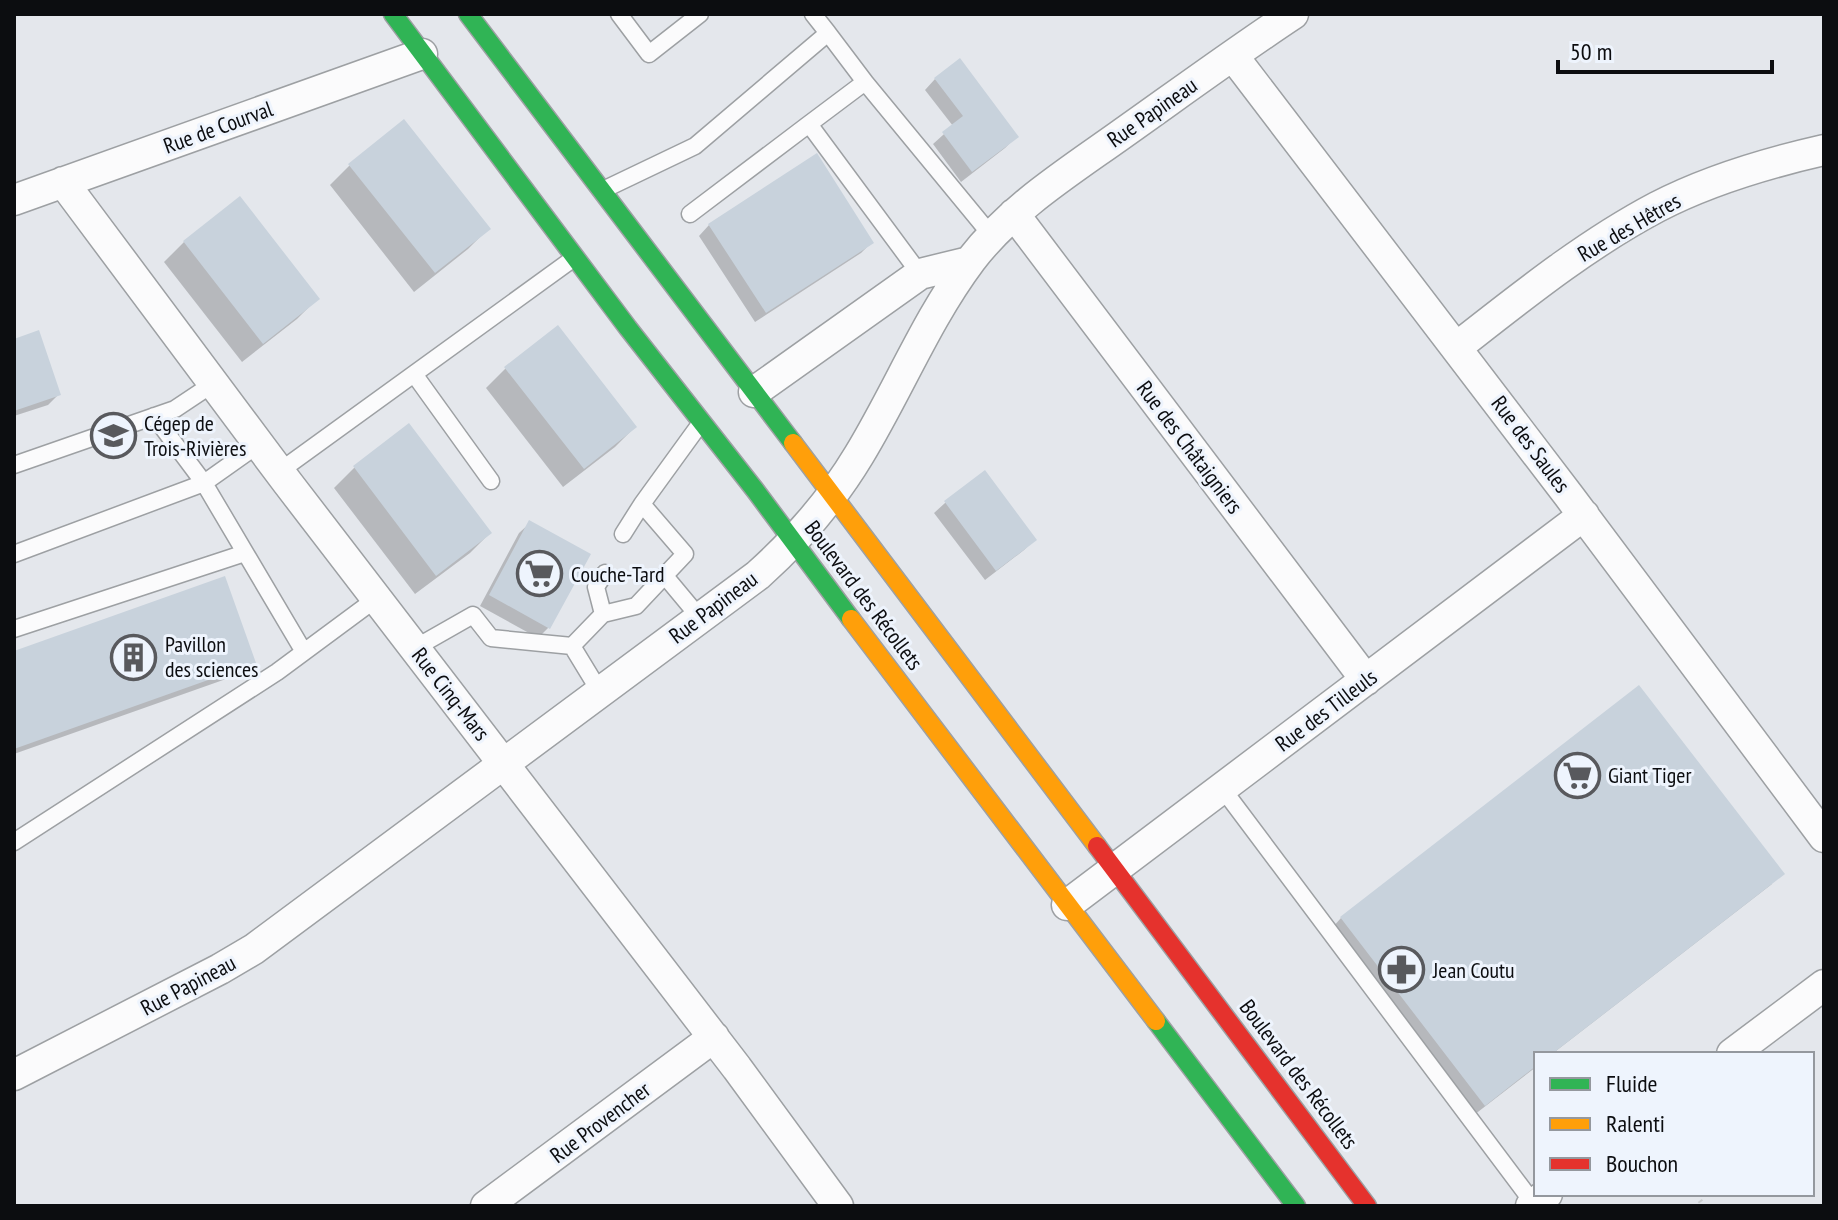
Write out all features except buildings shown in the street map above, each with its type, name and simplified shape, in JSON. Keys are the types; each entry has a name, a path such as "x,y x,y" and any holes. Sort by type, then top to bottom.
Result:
{"main road":[{"name":"Boulevard des Récollets","path":"393,14 1296,1206"},
{"name":"Boulevard des Récollets","path":"468,14 1367,1206"}],"street":[{"name":"Rue Papineau","path":"14,1075 254,949 758,575 793,542 832,495 859,455 928,328 969,262 991,235 1055,182 1293,14"},
{"name":"Rue de Courval","path":"14,200 422,54"},
{"name":"Rue des Saules","path":"1233,56 1457,347 1824,837"},
{"name":"Rue des Hêtres","path":"1457,347 1573,259 1658,207 1744,171 1824,150"},
{"name":"Rue Cinq-Mars","path":"63,182 259,444 714,1037 838,1206"},
{"name":"Rue des Châtaigniers","path":"1014,214 1366,680"},
{"path":"754,392 920,274 969,262"},
{"name":"Rue des Tilleuls","path":"1067,905 1584,515"},
{"path":"1735,1052 1824,985"},
{"name":"Rue Provencher","path":"486,1206 714,1037"}],"lane":[{"path":"619,14 649,54 700,14"},
{"path":"813,14 991,235"},
{"path":"601,191 695,146 828,33"},
{"path":"690,214 865,82"},
{"path":"809,124 920,274"},
{"path":"280,471 575,257"},
{"path":"414,374 491,481"},
{"path":"14,465 175,409 214,383"},
{"path":"154,416 204,483 304,652"},
{"path":"623,534 701,423"},
{"path":"14,554 204,483 259,444"},
{"path":"572,646 603,614 636,606 685,554 642,504"},
{"path":"14,629 245,553"},
{"path":"603,614 596,587 605,573"},
{"path":"665,576 700,618"},
{"path":"14,842 304,652 377,598"},
{"path":"415,648 473,615 491,638 572,646"},
{"path":"572,646 600,692"},
{"path":"1222,788 1537,1201"}],"traffic: fast":[{"path":"393,14 851,619"},
{"path":"468,14 793,443"},
{"path":"1156,1021 1296,1206"}],"traffic: slow":[{"path":"793,443 1097,846"},
{"path":"851,619 1156,1021"}],"traffic: jam":[{"path":"1097,846 1367,1206"}],"place":[{"name":"Cégep de Trois-Rivières","path":"113,436"},
{"name":"Couche-Tard","path":"540,574"},
{"name":"Pavillon des sciences","path":"134,657"},
{"name":"Giant Tiger","path":"1577,775"},
{"name":"Jean Coutu","path":"1402,970"}]}
